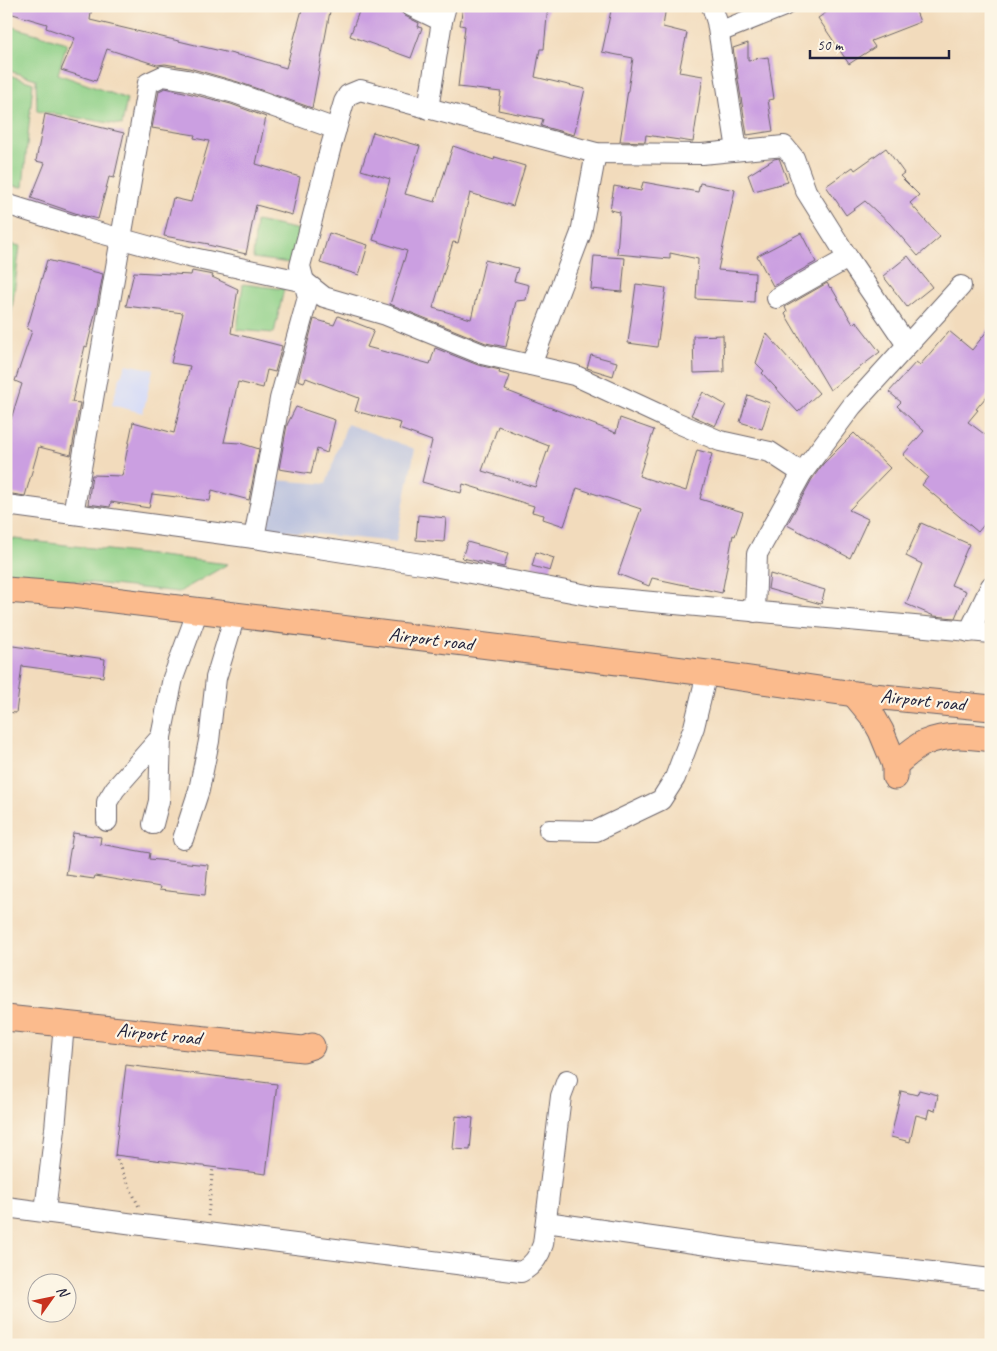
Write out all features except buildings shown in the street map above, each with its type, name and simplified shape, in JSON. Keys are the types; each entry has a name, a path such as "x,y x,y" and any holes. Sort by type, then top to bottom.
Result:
{"main road":[{"name":"Airport road","path":"6,590 73,595 707,673 854,694 991,708"},
{"name":"Airport road","path":"854,694 873,717 881,731 895,771 923,743 939,738 963,735 991,739"},
{"name":"Airport road","path":"6,1018 303,1049 312,1046"}],"street":[{"path":"411,6 444,14 428,110"},
{"path":"712,6 719,32 737,150"},
{"path":"719,32 784,6"},
{"path":"73,514 148,83 163,76 188,80 235,93 336,129"},
{"path":"254,538 280,400 308,297 300,266 344,102 348,95 360,90 428,110 596,153 702,154 784,146 794,158 806,191 848,258 907,345"},
{"path":"531,365 581,233 596,153"},
{"path":"6,204 82,228 184,256 305,282 324,297 386,315 482,354 574,376 720,441 770,452 802,473"},
{"path":"777,298 848,258"},
{"path":"755,612 757,554 802,473 852,406 961,286"},
{"path":"6,505 254,538 428,565 598,597 991,634"},
{"path":"969,632 991,586"},
{"path":"153,824 159,801 161,737 173,678 198,610"},
{"path":"183,839 199,790 209,741 216,678 235,615"},
{"path":"549,830 596,831 660,800 675,778 694,727 707,673"},
{"path":"107,821 107,802 115,789 161,737"},
{"path":"45,1211 55,1130 64,1024"},
{"path":"6,1206 142,1225 521,1272 529,1268 539,1255 546,1222 561,1096 567,1080"},
{"path":"546,1222 746,1250 991,1279"}],"path":[{"path":"115,1155 142,1214 142,1225"},
{"path":"206,1232 213,1167"}],"shaded area":[{"path":"126,364 153,369 143,413 112,405"},
{"path":"347,424 415,449 396,542 266,529 276,480 326,484"}],"green space":[{"path":"6,25 67,43 58,74 127,99 122,125 37,111 36,79 6,70"},
{"path":"6,74 33,83 23,187 6,185"},
{"path":"256,221 305,231 297,264 253,258"},
{"path":"6,243 20,246 9,332 6,331"},
{"path":"243,284 284,289 274,333 237,330"},
{"path":"6,538 228,564 179,592 6,574"}]}
